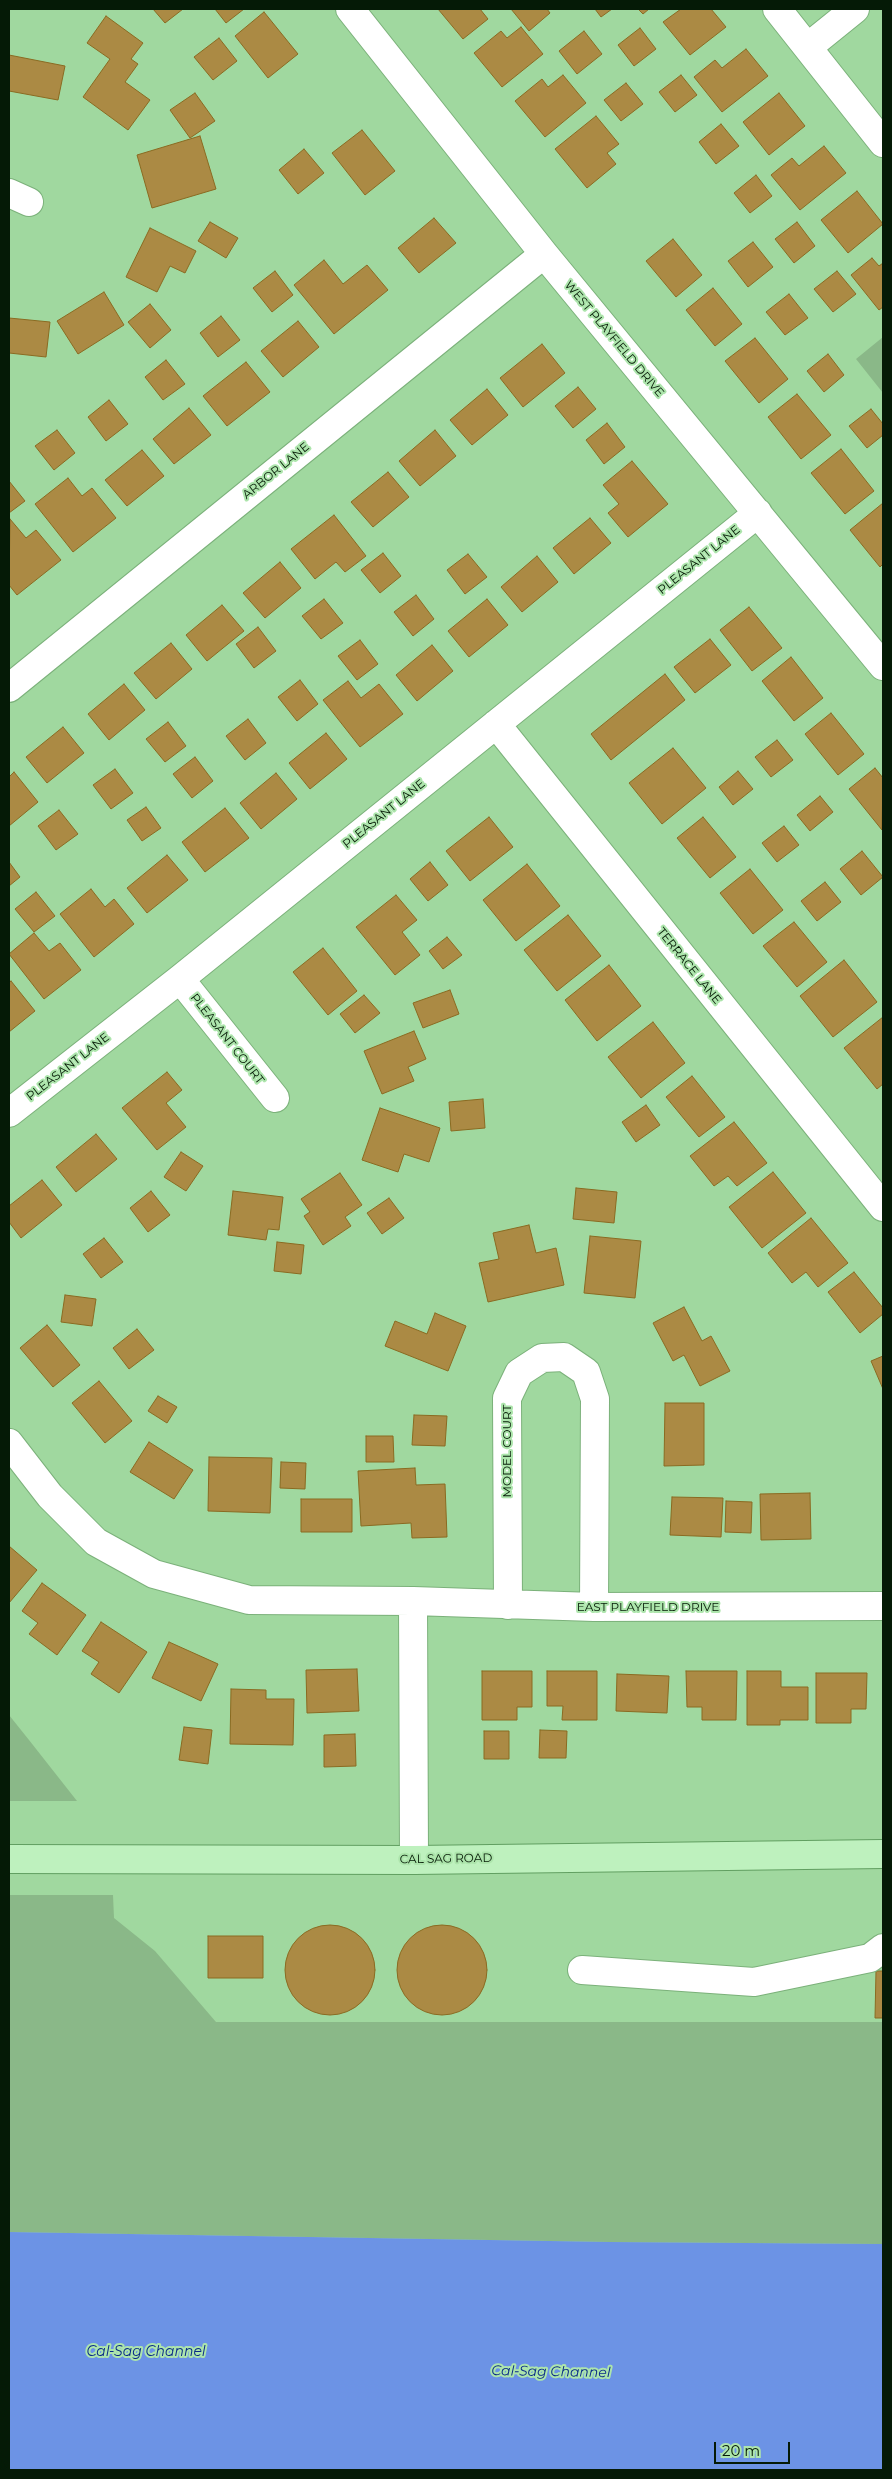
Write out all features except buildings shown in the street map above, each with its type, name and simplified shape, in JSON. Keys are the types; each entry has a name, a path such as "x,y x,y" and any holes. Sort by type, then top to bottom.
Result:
{"main road":[{"name":"CAL SAG ROAD","path":"9,1859 414,1860 883,1854"}],"street":[{"name":"WEST PLAYFIELD DRIVE","path":"350,9 544,254 883,666"},
{"path":"777,9 883,143"},
{"path":"808,47 855,9"},
{"name":"ARBOR LANE","path":"9,688 544,254"},
{"name":"PLEASANT LANE","path":"9,1113 180,979 758,513"},
{"name":"TERRACE LANE","path":"496,724 883,1207"},
{"name":"PLEASANT COURT","path":"180,979 274,1098"},
{"name":"MODEL COURT","path":"508,1605 507,1398 519,1373 542,1358 564,1357 586,1372 595,1399 594,1607"},
{"name":"EAST PLAYFIELD DRIVE","path":"9,1443 50,1496 96,1542 154,1574 248,1600 413,1601 594,1607 883,1606"},
{"path":"413,1601 414,1860"},
{"path":"582,1970 754,1982 870,1958 883,1948"}],"green space":[{"path":"883,337 883,393 856,359"},
{"path":"9,1715 29,1740 77,1801 9,1801"},
{"path":"9,1895 113,1895 114,1918 155,1951 216,2022 883,2022 883,2244 610,2242 9,2232"}],"water":[{"name":"Cal-Sag Channel","path":"9,2232 610,2242 883,2244 883,2470 9,2470"}]}
